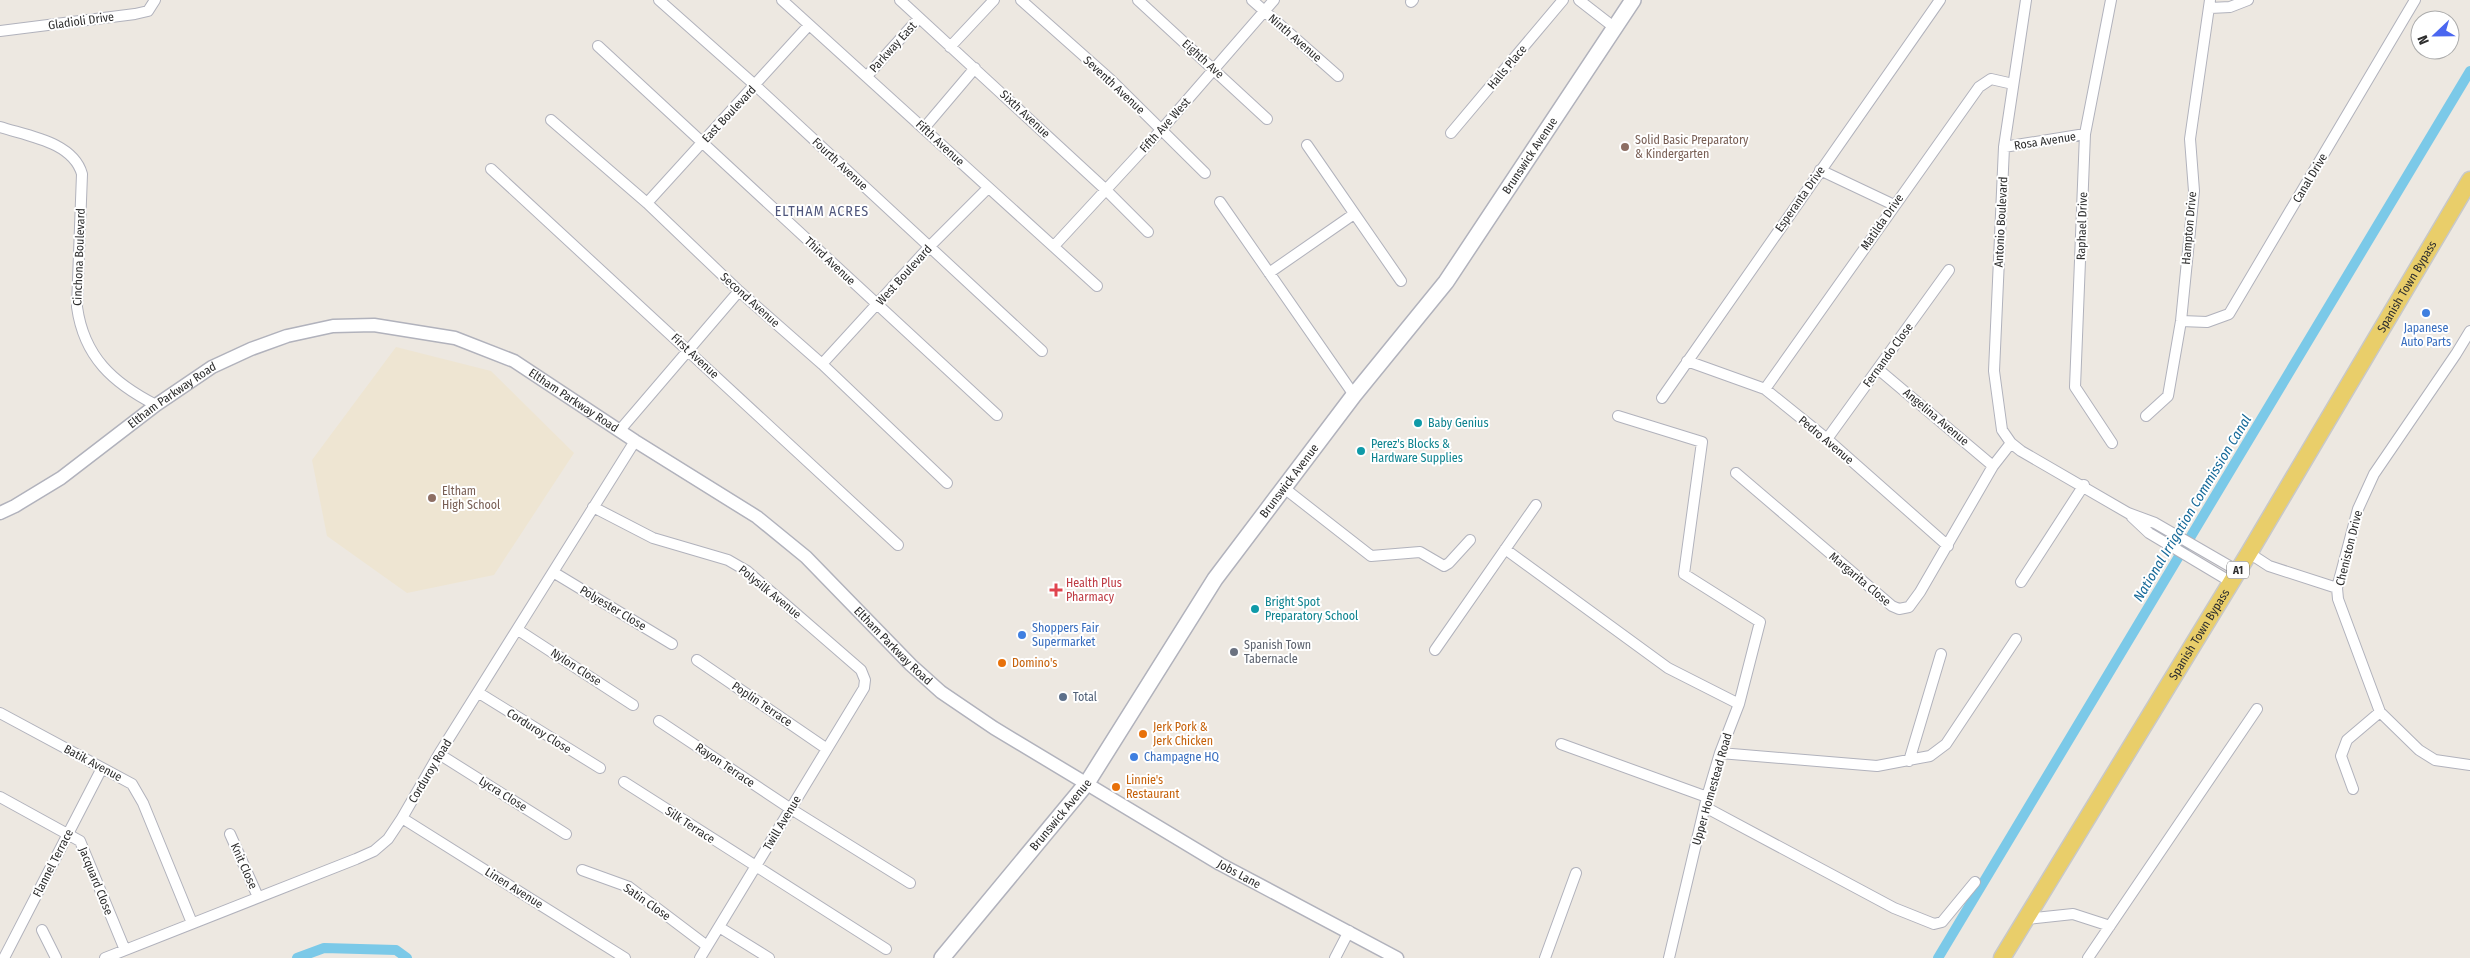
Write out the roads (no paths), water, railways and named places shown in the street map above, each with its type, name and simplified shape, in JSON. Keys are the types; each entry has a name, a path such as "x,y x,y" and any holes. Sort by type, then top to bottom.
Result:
{"main road":[{"name":"Brunswick Avenue","path":"942,958 1086,783 1215,579 1354,396 1446,282 1633,0"},
{"name":"Spanish Town Bypass","path":"2002,958 2249,554 2470,180"}],"street":[{"name":"Gladioli Drive","path":"0,32 135,14 148,11 155,0"},
{"name":"Fourth Avenue","path":"659,0 756,86 1042,351"},
{"name":"Fifth Avenue","path":"782,0 925,127 988,188 1097,286"},
{"name":"Sixth Avenue","path":"900,0 1106,190 1148,232"},
{"path":"950,46 994,0"},
{"name":"Seventh Avenue","path":"1021,0 1162,129 1204,173"},
{"name":"Eighth Ave","path":"1138,0 1268,118"},
{"name":"Ninth Avenue","path":"1252,0 1338,76"},
{"name":"Fifth Ave West","path":"1054,246 1162,129 1274,0"},
{"name":"Halls Place","path":"1451,133 1563,0"},
{"path":"1578,0 1615,28"},
{"name":"Esperanta Drive","path":"1662,398 1940,0"},
{"name":"Antonio Boulevard","path":"2011,443 2002,430 1996,402 1994,370 2004,147 2026,0"},
{"name":"Raphael Drive","path":"2112,0 2085,134 2075,387 2112,443"},
{"path":"2210,4 2230,6 2248,0"},
{"name":"Canal Drive","path":"2181,321 2207,322 2229,314 2415,0"},
{"name":"Hampton Drive","path":"2146,416 2168,396 2181,321 2194,192 2190,139 2210,4"},
{"name":"Parkway East","path":"867,76 919,18"},
{"name":"East Boulevard","path":"647,203 756,86 809,25"},
{"name":"Third Avenue","path":"598,46 997,414"},
{"path":"925,127 975,68"},
{"name":"Matilda Drive","path":"1765,389 1979,87 1991,79 2013,84"},
{"name":"Second Avenue","path":"551,120 647,203 739,291 822,364 947,483"},
{"name":"Cinchona Boulevard","path":"0,127 57,146 72,154 79,163 82,174 77,307 80,327 87,344 109,374 128,390 156,405"},
{"name":"Rosa Avenue","path":"2004,147 2085,134"},
{"path":"1307,145 1401,281"},
{"name":"First Avenue","path":"490,169 689,350 898,545"},
{"path":"1820,170 1894,205"},
{"name":"West Boulevard","path":"822,364 929,247 988,188"},
{"path":"1220,202 1354,396"},
{"path":"1269,273 1354,214"},
{"name":"Fernando Close","path":"1827,439 1949,270"},
{"path":"620,430 641,403 739,291"},
{"name":"Eltham Parkway Road","path":"0,512 15,506 61,478 156,405 212,367 278,339 333,326 374,325 455,338 514,361 635,441 757,517 806,557 911,666 940,692 994,728 1086,783"},
{"name":"Cheniston Drive","path":"2470,331 2374,474 2358,509 2337,588 2338,599 2380,712 2419,750 2434,760 2470,765"},
{"name":"Pedro Avenue","path":"1688,361 1765,389 1827,439 1948,546"},
{"name":"Angelina Avenue","path":"1878,369 1993,466"},
{"name":"Upper Homestead Road","path":"1618,416 1702,442 1684,574 1760,622 1739,704 1720,753 1706,802 1669,958"},
{"name":"Corduroy Road","path":"105,958 374,851 388,839 635,441"},
{"path":"2011,443 2021,451 2084,485 2128,513 2149,533 2175,549 2193,559 2235,576"},
{"name":"Margarita Close","path":"1736,473 1884,600 1899,609 1909,607 1948,546 1993,466 2011,443"},
{"path":"2021,582 2084,485"},
{"path":"1284,488 1371,556 1420,552 1444,566 1449,564 1470,540"},
{"path":"1435,650 1536,504"},
{"name":"Polysilk Avenue","path":"593,507 653,538 728,560 747,571 861,670 865,680 864,688"},
{"path":"2128,513 2155,523 2200,548 2235,576"},
{"path":"1505,549 1668,668 1739,704"},
{"path":"2249,554 2269,566 2337,588"},
{"name":"Polyester Close","path":"553,572 672,644"},
{"name":"Nylon Close","path":"518,630 634,705"},
{"path":"1720,753 1877,766 1930,756 1946,744 2016,639"},
{"path":"1909,761 1941,654"},
{"name":"Poplin Terrace","path":"697,660 827,749"},
{"name":"Twill Avenue","path":"700,958 864,688"},
{"name":"Corduroy Close","path":"479,693 600,768"},
{"path":"2088,958 2257,709"},
{"path":"2353,789 2341,756 2347,740 2380,712"},
{"name":"Batik Avenue","path":"0,713 132,784 144,803 192,923"},
{"name":"Rayon Terrace","path":"659,721 791,809 910,883"},
{"path":"1561,744 1706,802 1894,908 1934,924 1942,922 1975,882"},
{"name":"Lycra Close","path":"439,754 566,834"},
{"name":"Flannel Terrace","path":"4,958 102,768"},
{"name":"Silk Terrace","path":"624,782 886,949"},
{"name":"Jobs Lane","path":"1086,783 1220,864 1397,958"},
{"name":"Jacquard Close","path":"1,800 80,841 125,950"},
{"name":"Linen Avenue","path":"402,818 625,958"},
{"name":"Knit Close","path":"230,834 258,897"},
{"name":"Satin Close","path":"582,870 629,887 708,946"},
{"path":"1545,958 1576,873"},
{"path":"2026,919 2073,914 2110,926"},
{"path":"719,927 769,958"},
{"path":"42,930 56,958"},
{"path":"1335,958 1349,931"}],"waterway":[{"name":"National Irrigation Commission Canal","path":"1938,958 2470,71"},
{"name":"National Irrigation Commission Canal","path":"297,958 324,948 396,950 407,958"}],"place":[{"name":"Solid Basic Preparatory & Kindergarten","path":"1625,147"},
{"name":"Japanese Auto Parts","path":"2426,313"},
{"name":"Baby Genius","path":"1418,423"},
{"name":"Perez's Blocks & Hardware Supplies","path":"1361,451"},
{"name":"Eltham High School","path":"432,498"},
{"name":"Health Plus Pharmacy","path":"1056,590"},
{"name":"Bright Spot Preparatory School","path":"1255,609"},
{"name":"Shoppers Fair Supermarket","path":"1022,635"},
{"name":"Spanish Town Tabernacle","path":"1234,652"},
{"name":"Domino's","path":"1002,663"},
{"name":"Total","path":"1063,697"},
{"name":"Jerk Pork & Jerk Chicken","path":"1143,734"},
{"name":"Champagne HQ","path":"1134,757"},
{"name":"Linnie's Restaurant","path":"1116,787"}],"district":[{"name":"ELTHAM ACRES","path":"822,211"}]}
